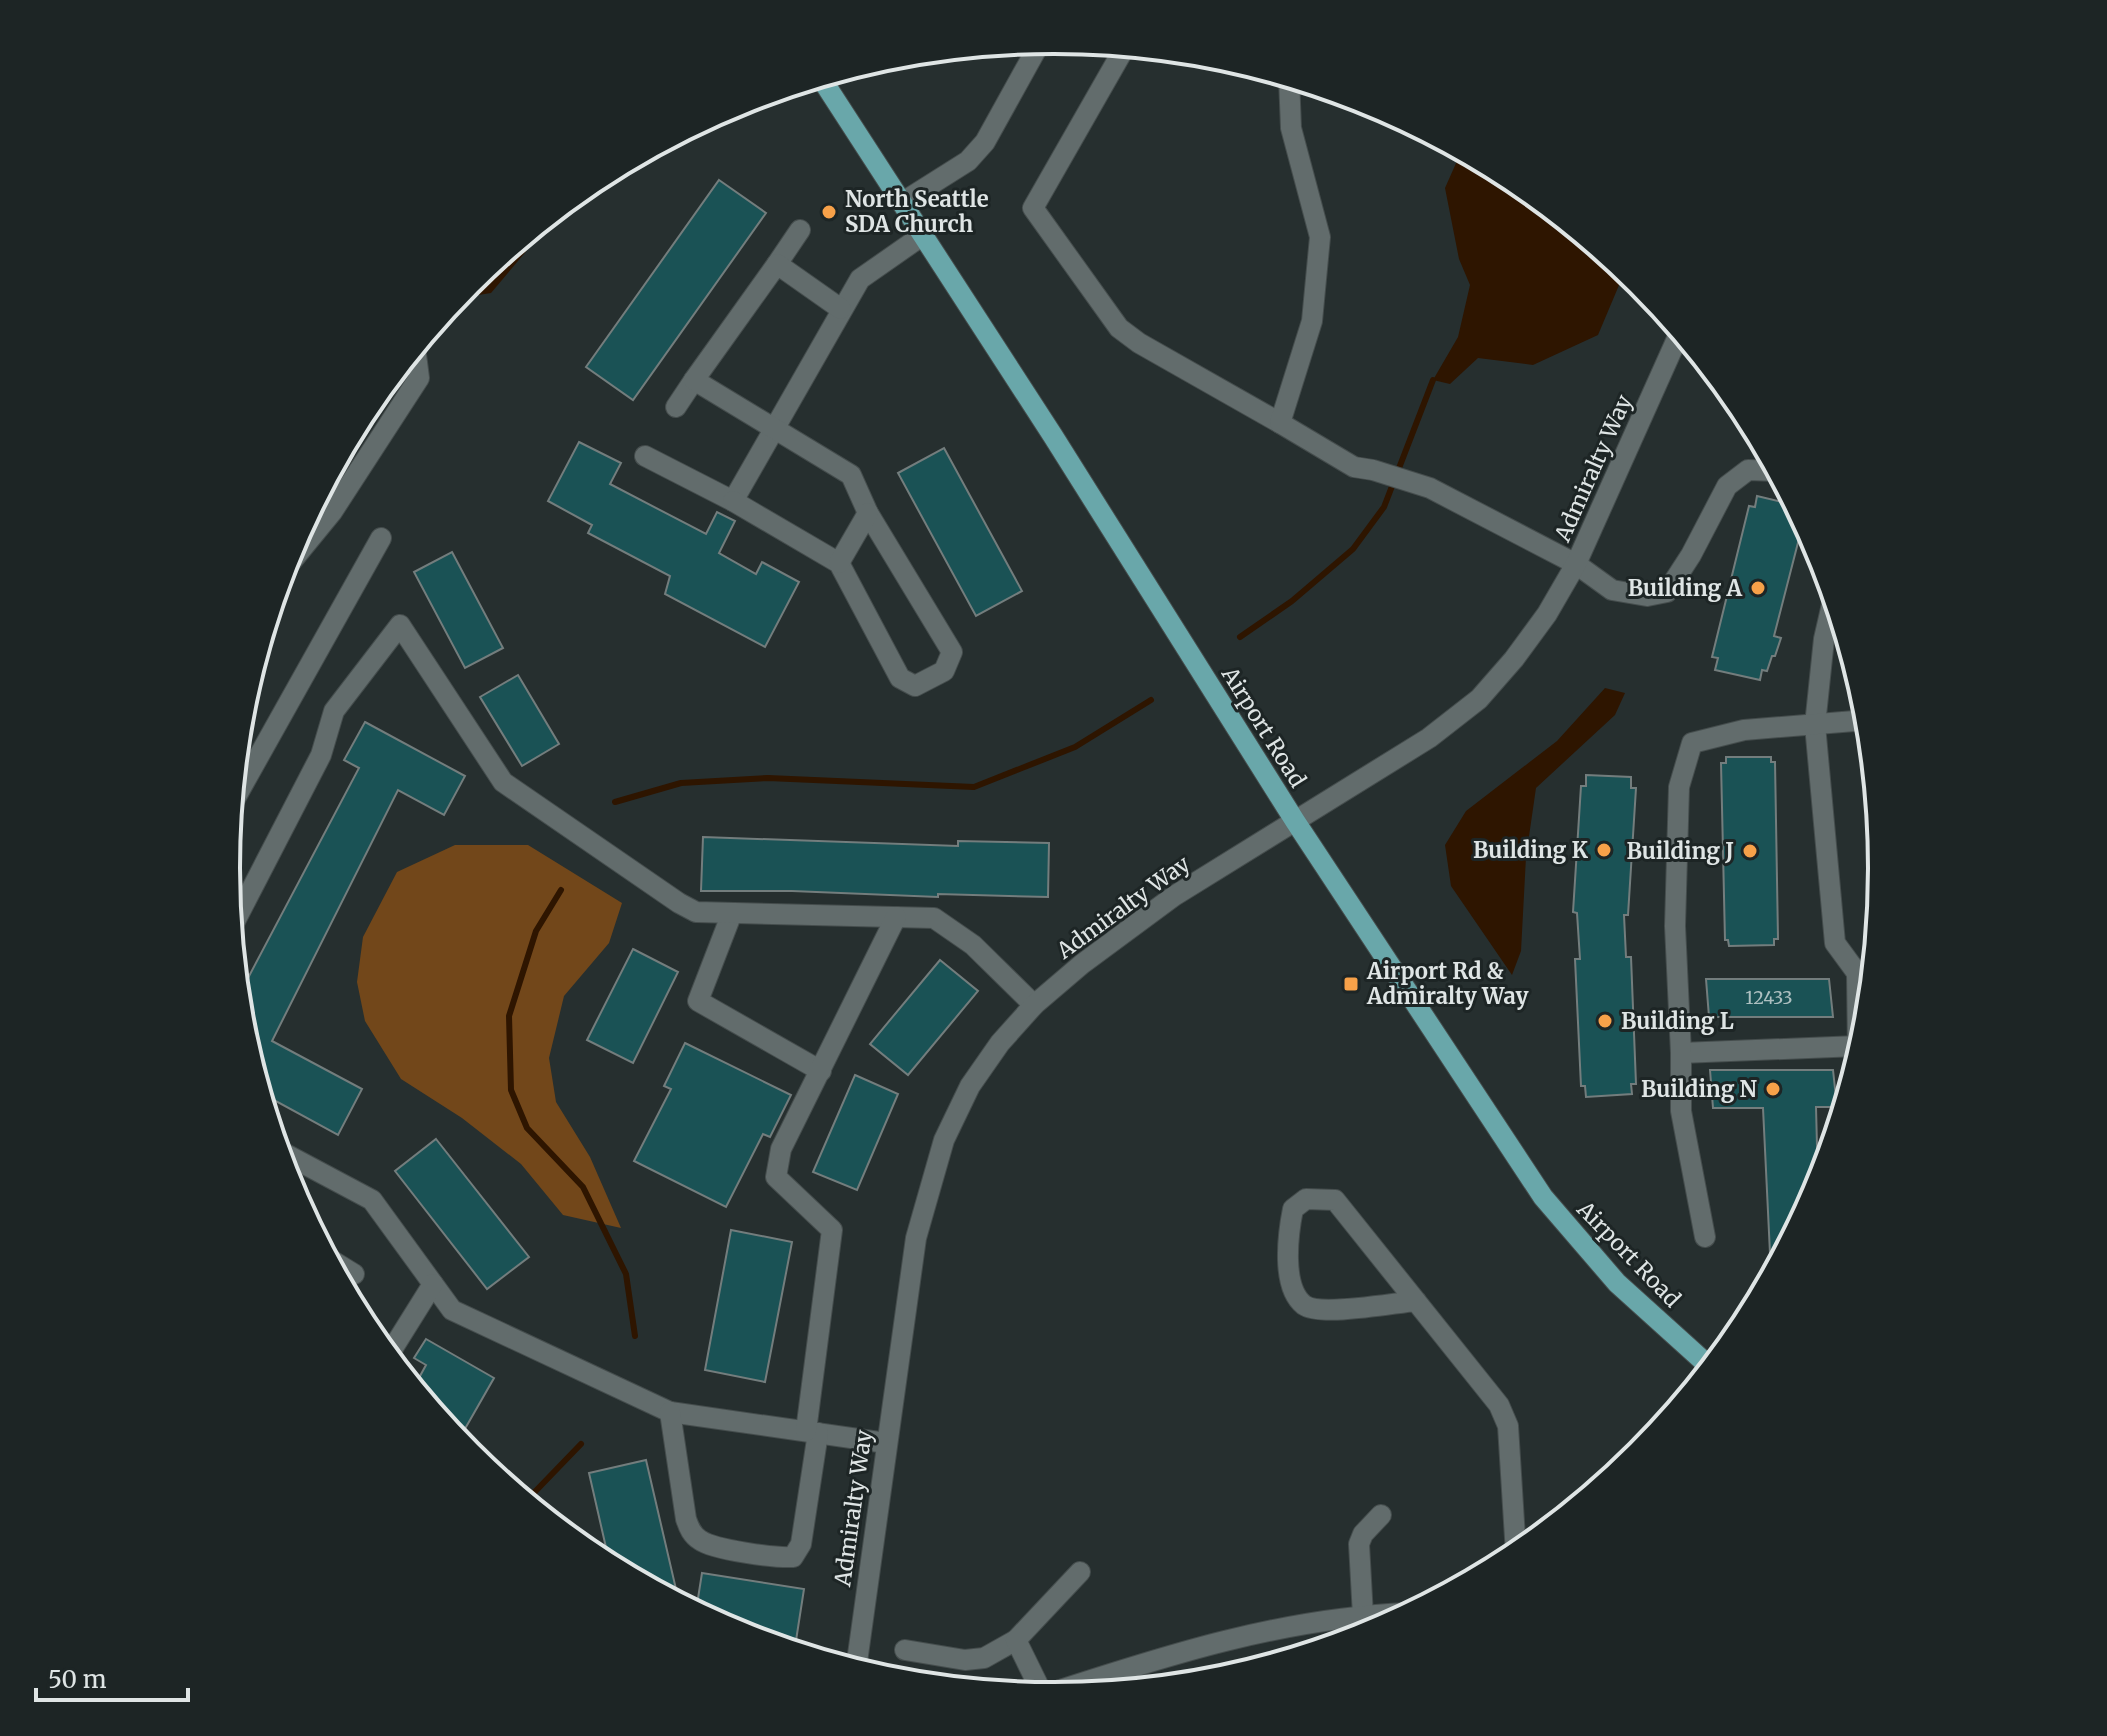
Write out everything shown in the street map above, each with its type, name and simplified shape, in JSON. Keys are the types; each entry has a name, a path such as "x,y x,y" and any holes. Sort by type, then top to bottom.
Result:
{"main road":[{"name":"Airport Road","path":"827,87 1295,821 1543,1197 1617,1283 1702,1360"}],"street":[{"path":"903,202 968,161 985,142 1033,55"},
{"path":"1119,57 1033,208 1119,328 1139,343 1354,467 1430,488 1576,564 1612,590 1647,596 1667,592 1691,555 1727,486 1748,470 1763,471"},
{"path":"1280,423 1312,321 1320,237 1291,128 1289,89"},
{"path":"676,407 800,230"},
{"path":"733,501 860,279 923,235"},
{"path":"777,264 841,309"},
{"name":"Admiralty Way","path":"858,1657 916,1238 944,1140 970,1086 1000,1043 1034,1005 1082,964 1174,896 1429,738 1479,699 1547,614 1576,564 1675,343"},
{"path":"322,511 419,378 417,361"},
{"path":"645,456 733,501 839,563 900,678 915,686 944,671 952,652 868,513 851,475 694,380"},
{"path":"839,563 868,513"},
{"path":"244,782 381,538"},
{"path":"1828,620 1815,725 1835,943 1857,973 1857,996"},
{"path":"241,910 321,755 334,711 400,625 503,782 679,903 696,912 934,918 973,945 1034,1005"},
{"path":"1705,1237 1681,1111 1675,926 1679,787 1692,743 1744,730 1854,721"},
{"path":"732,913 698,1001 821,1071"},
{"path":"670,1412 686,1519 691,1532 701,1542 773,1558 793,1557 801,1544 832,1230 776,1177 781,1149 896,917"},
{"path":"1681,1053 1847,1050"},
{"path":"293,1158 372,1200 452,1310 670,1412 886,1443"},
{"path":"1416,1301 1322,1310 1305,1305 1292,1285 1287,1240 1293,1209 1306,1199 1335,1200 1416,1301 1499,1405 1508,1426 1515,1538"},
{"path":"346,1269 354,1274"},
{"path":"395,1345 433,1284"},
{"path":"1363,1616 1359,1544 1363,1534 1381,1515"},
{"path":"905,1650 965,1660 984,1658 1016,1640 1080,1572"},
{"path":"1087,1681 1170,1653 1272,1629 1376,1615"},
{"path":"1016,1640 1037,1681"}],"shaded area":[{"path":"1457,161 1549,222 1620,283 1598,335 1533,365 1478,358 1450,384 1433,380 1458,337 1470,285 1459,259 1445,188"},
{"path":"534,242 491,293 475,296"},
{"path":"1605,688 1625,693 1615,715 1536,788 1526,857 1521,951 1512,975 1451,886 1445,845 1466,811 1557,741"},
{"path":"455,845 528,845 622,903 609,943 564,996 549,1058 556,1102 590,1157 621,1228 563,1215 521,1164 462,1118 401,1079 365,1021 357,982 363,937 397,872"}],"building":[{"path":"719,180 766,213 633,400 586,367"},
{"path":"579,442 621,463 610,484 706,534 717,512 735,521 719,553 756,574 762,562 799,582 765,647 665,594 670,576 588,533 592,525 548,501"},
{"path":"944,448 1022,591 976,616 898,473"},
{"name":"Building A","path":"1757,496 1781,502 1799,540 1774,636 1781,638 1767,671 1762,670 1760,680 1715,670 1718,658 1712,657 1749,506 1755,507"},
{"path":"452,552 503,648 465,668 414,572"},
{"path":"518,675 559,744 522,766 480,697"},
{"path":"365,722 465,776 444,815 398,790 272,1041 362,1089 338,1135 274,1100 247,980 359,768 344,760"},
{"name":"Building J","path":"1726,757 1771,757 1771,762 1775,762 1778,939 1774,939 1774,945 1729,946 1728,940 1725,940 1721,763 1726,763"},
{"path":"1586,775 1631,777 1631,788 1636,788 1628,915 1624,915 1626,957 1631,957 1636,1084 1631,1084 1632,1094 1586,1097 1585,1086 1581,1086 1575,959 1580,959 1577,913 1573,912 1581,786 1586,786"},
{"path":"703,837 958,846 958,841 1049,843 1048,897 701,891"},
{"path":"633,949 678,972 633,1063 587,1040"},
{"path":"940,960 978,991 908,1075 870,1044"},
{"path":"1706,979 1829,979 1833,1017 1709,1017"},
{"path":"685,1043 791,1095 770,1137 763,1134 726,1207 634,1161 671,1089 664,1086"},
{"path":"1710,1070 1833,1070 1836,1093 1831,1107 1816,1107 1817,1149 1806,1180 1770,1253 1763,1108 1713,1108"},
{"path":"855,1075 898,1094 857,1190 813,1172"},
{"path":"436,1139 529,1257 487,1289 395,1171"},
{"path":"731,1230 792,1242 765,1382 705,1370"},
{"path":"426,1339 494,1378 465,1429 419,1377 426,1365 414,1358"},
{"path":"646,1460 676,1589 606,1548 589,1473"},
{"path":"702,1573 804,1589 796,1640 698,1600"}],"waterway":[{"path":"1240,637 1292,601 1353,549 1384,507 1433,380"},
{"path":"615,802 681,783 768,778 974,787 1075,747 1151,700"},
{"path":"561,890 536,931 509,1016 511,1090 527,1128 583,1187 626,1274 635,1336"},
{"path":"533,1493 581,1444"}],"place":[{"name":"North Seattle SDA Church","path":"829,212"},
{"name":"Building A","path":"1758,588"},
{"name":"Building K","path":"1604,850"},
{"name":"Building J","path":"1750,851"},
{"name":"Airport Rd & Admiralty Way","path":"1351,984"},
{"name":"Building L","path":"1605,1021"},
{"name":"Building N","path":"1773,1089"}]}
